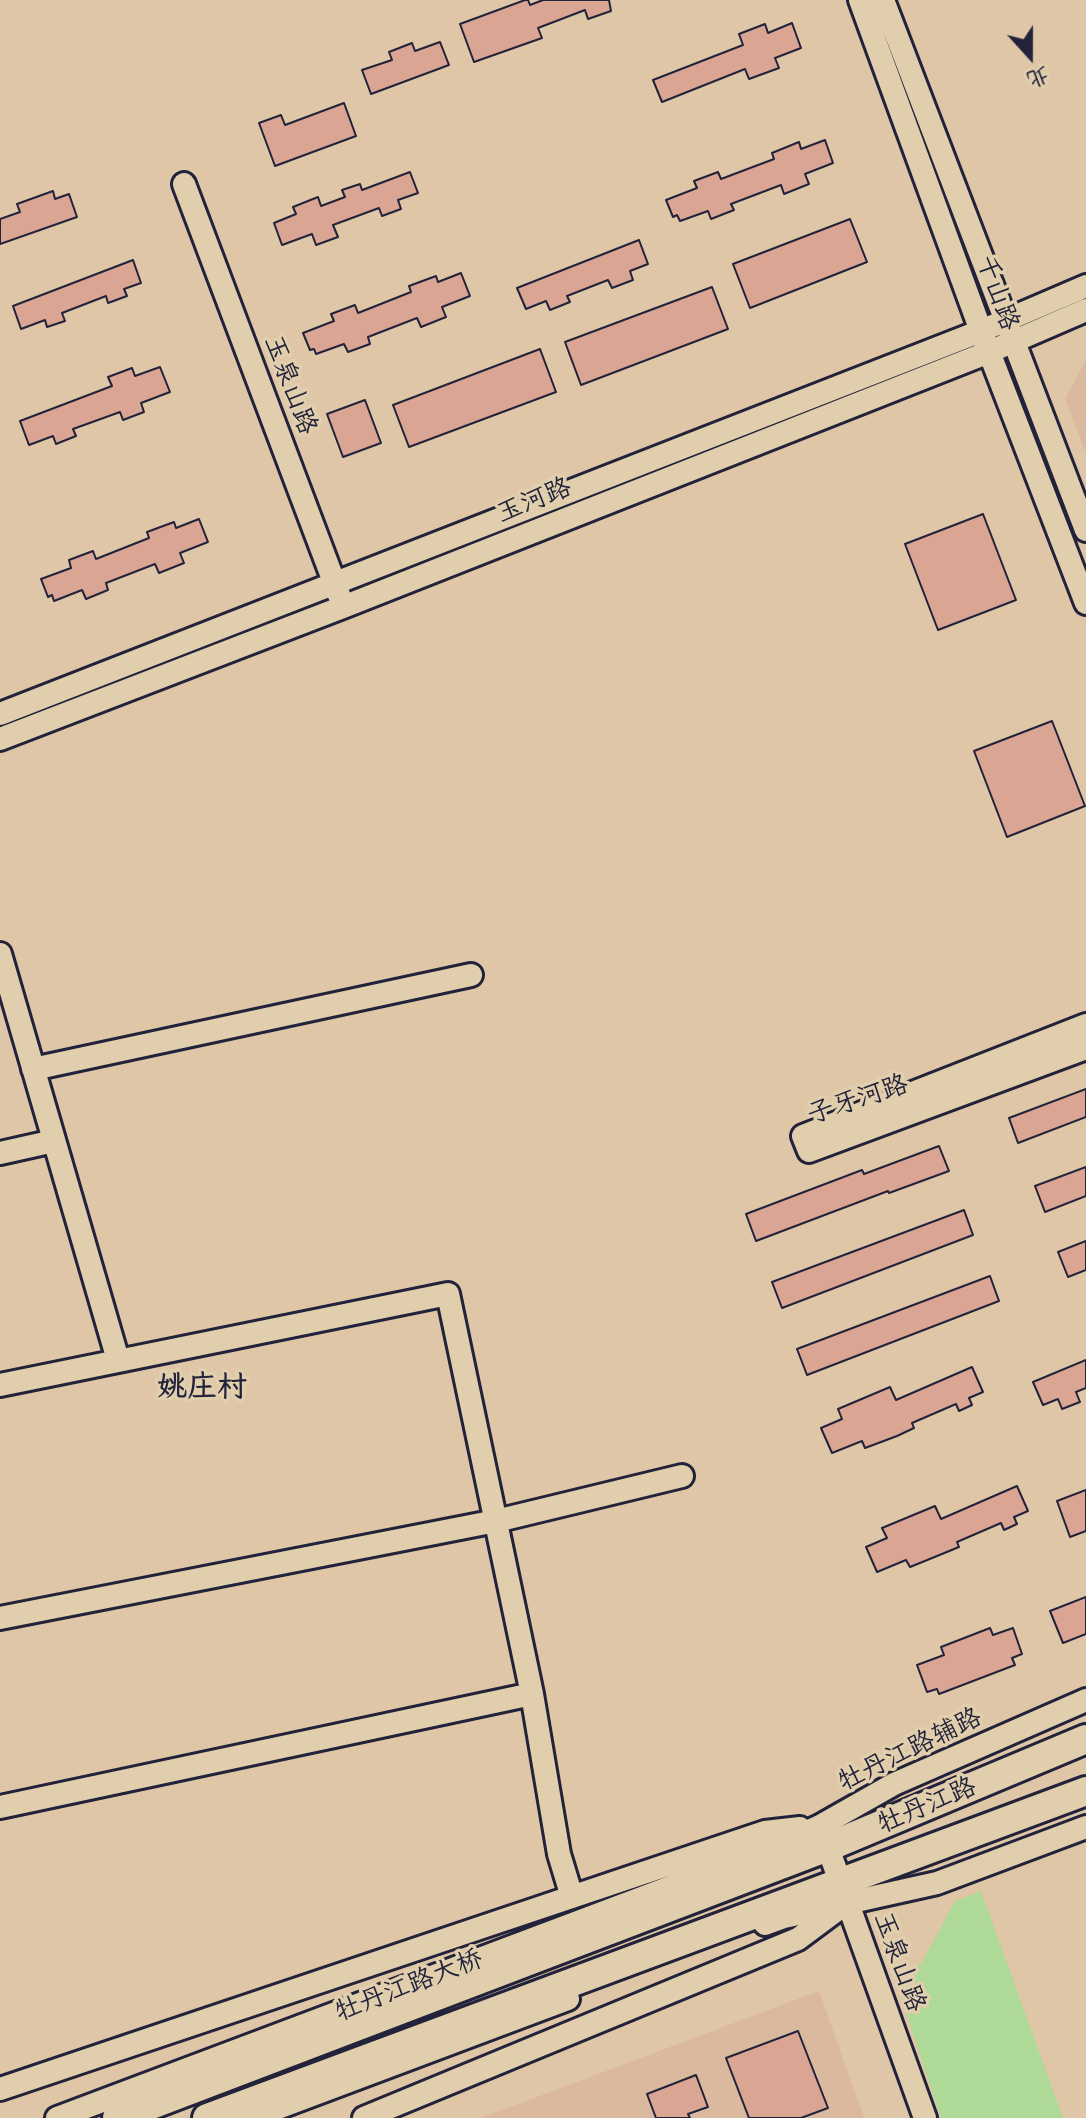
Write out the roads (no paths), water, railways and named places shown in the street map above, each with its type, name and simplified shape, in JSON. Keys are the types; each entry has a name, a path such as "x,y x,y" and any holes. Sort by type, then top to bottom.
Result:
{"main road":[{"name":"牡丹江路","path":"764,1861 824,1836 901,1816 1086,1739"},
{"name":"牡丹江路","path":"782,1911 845,1893 915,1855 1086,1791"},
{"name":"牡丹江路大桥","path":"117,2118 764,1861"},
{"name":"牡丹江路大桥","path":"207,2118 782,1911"}],"street":[{"name":"千山路","path":"860,0 985,341 1086,603"},
{"name":"千山路","path":"883,0 1086,530"},
{"name":"玉泉山路","path":"184,184 343,607"},
{"name":"玉河路","path":"0,739 343,607 985,341 1011,330 1086,286"},
{"name":"玉河路","path":"1011,330 1086,310"},
{"name":"玉河路","path":"0,714 334,582 985,341"},
{"path":"0,954 118,1360"},
{"path":"33,1069 471,975"},
{"name":"子牙河路","path":"1086,1025 803,1136 809,1151 1086,1048"},
{"path":"0,1153 54,1141"},
{"path":"0,1385 448,1294 532,1694 559,1854 572,1897"},
{"path":"0,1618 496,1521 682,1476"},
{"path":"0,1807 532,1694"},
{"name":"牡丹江路辅路","path":"824,1836 894,1784 1086,1700"},
{"path":"364,2118 798,1939 845,1893 937,1883 1086,1827"},
{"path":"0,2089 765,1832 824,1836"},
{"name":"玉泉山路","path":"824,1836 925,2118"},
{"name":"牡丹江路大桥","path":"57,2118 764,1861"},
{"path":"251,2118 782,1911"}],"district":[{"name":"姚庄村","path":"202,1388"}]}
